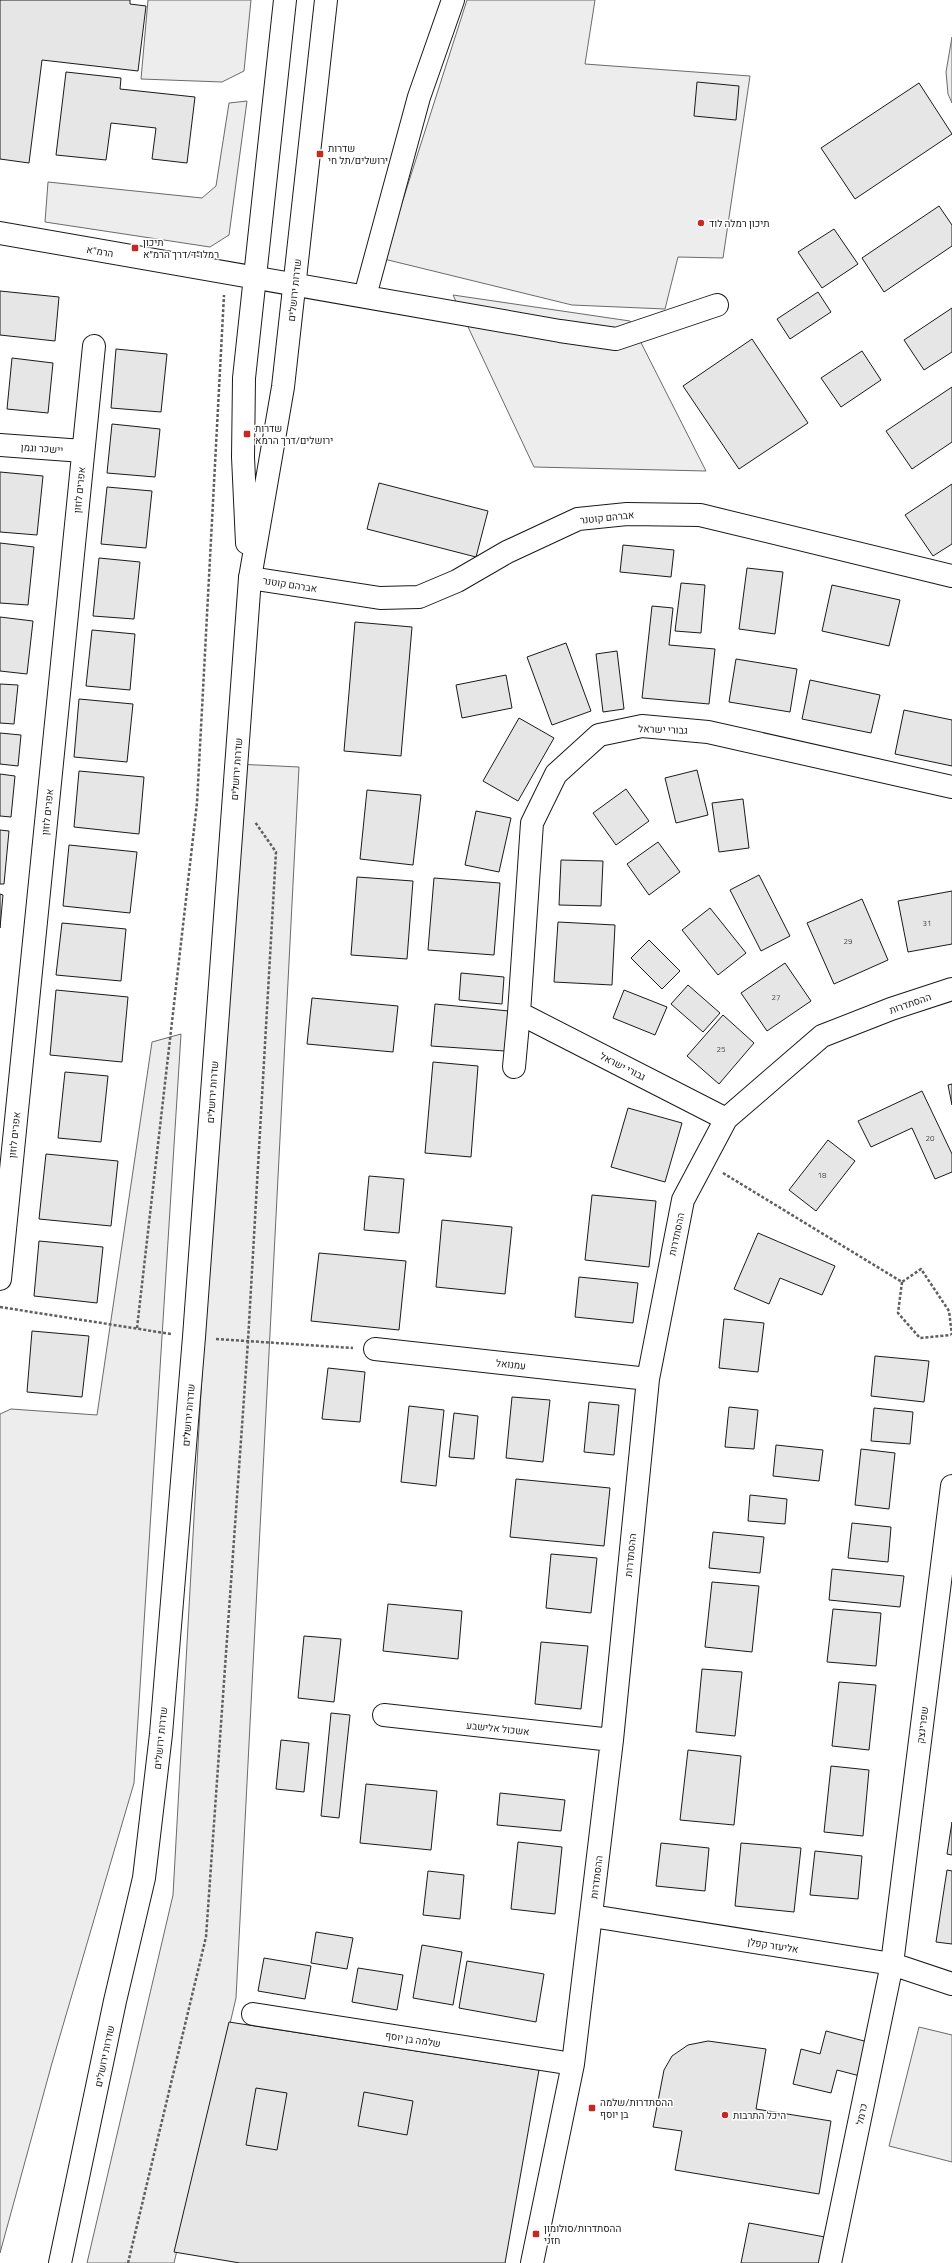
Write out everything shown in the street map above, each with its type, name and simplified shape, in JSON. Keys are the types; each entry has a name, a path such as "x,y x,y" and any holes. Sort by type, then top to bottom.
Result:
{"street":[{"name":"שדרות ירושלים","path":"250,578 242,420 244,378 285,0"},
{"name":"שדרות ירושלים","path":"64,2257 115,2001 144,1878 161,1734 194,1337 250,578 283,386 326,0"},
{"path":"365,296 419,97 453,0"},
{"name":"הרמ\"א","path":"0,233 294,283 560,331 616,339 717,305"},
{"name":"אפרים לוזון","path":"0,1279 94,346"},
{"name":"יישכר וגמן","path":"0,445 83,451"},
{"name":"אברהם קוטנר","path":"250,578 380,598 419,597 457,581 507,552 578,519 627,514 700,515 952,576"},
{"name":"גבורי ישראל","path":"514,1067 532,823 556,774 600,735 642,726 708,732 952,786"},
{"name":"ההסתדרות","path":"532,2263 573,2064 612,1740 648,1379 683,1200 726,1119 822,1036 891,1009 952,989"},
{"name":"גבורי ישראל","path":"519,1013 726,1119"},
{"name":"עמנואל","path":"374,1349 648,1379"},
{"name":"שפרינצק","path":"892,1964 952,1486"},
{"name":"אשכול אלישבע","path":"384,1715 612,1740"},
{"name":"אליעזר קפלן","path":"592,1916 892,1964 952,1984"},
{"name":"כרמל","path":"830,2263 892,1964"},
{"name":"שלמה בן יוסף","path":"253,2014 573,2064"}],"path":[{"path":"137,1328 197,803 225,272"},
{"path":"128,2263 206,1929 248,1341 276,852 234,792"},
{"path":"704,1161 902,1282"},
{"path":"921,1270 949,1311 952,1335 920,1338 898,1313 902,1282 921,1270"}],"shaded area":[{"path":"148,0 251,0 244,71 222,82 141,79"},
{"path":"467,0 595,0 585,64 750,76 723,258 678,257 665,309 572,305 384,259"},
{"path":"952,37 952,103 948,94 946,72"},
{"path":"247,101 229,235 210,247 45,222 48,182 202,198 216,186 229,103"},
{"path":"453,295 630,321 706,471 534,467"},
{"path":"236,764 299,767 236,1998 174,2263 87,2263 173,1895"},
{"path":"181,1034 134,1783 52,2063 0,2253 0,1414 11,1409 97,1415 152,1042"},
{"path":"919,2027 952,2035 952,2162 889,2146"}],"building":[{"path":"0,0 130,0 130,4 146,6 138,71 42,60 29,163 0,159"},
{"path":"66,72 121,78 120,89 195,97 187,163 152,159 156,128 111,123 106,160 56,155"},
{"path":"697,82 739,86 736,120 694,116"},
{"path":"919,83 952,134 855,199 821,148"},
{"path":"939,206 952,225 952,246 884,292 862,258"},
{"path":"834,229 858,264 822,288 798,252"},
{"path":"0,291 59,297 55,341 0,335"},
{"path":"818,292 831,312 790,339 777,319"},
{"path":"952,308 952,352 924,370 904,340"},
{"path":"752,339 808,423 739,469 683,386"},
{"path":"116,349 167,354 161,412 111,408"},
{"path":"862,351 881,380 841,407 821,378"},
{"path":"12,358 53,363 48,413 7,409"},
{"path":"952,387 952,442 912,469 886,431"},
{"path":"112,424 160,429 155,477 107,473"},
{"path":"0,472 43,476 37,535 0,532"},
{"path":"379,483 488,511 476,557 367,529"},
{"path":"952,484 952,544 933,556 905,515"},
{"path":"107,487 152,491 146,548 101,544"},
{"path":"0,543 34,547 28,605 0,603"},
{"path":"623,545 674,550 671,577 620,572"},
{"path":"99,558 140,562 134,619 93,616"},
{"path":"747,568 783,572 775,634 739,629"},
{"path":"681,583 705,585 701,633 675,631"},
{"path":"832,585 900,600 889,646 822,631"},
{"path":"652,606 673,608 669,645 715,649 709,704 642,698"},
{"path":"0,617 33,621 27,674 0,671"},
{"path":"355,622 412,627 401,756 344,751"},
{"path":"92,630 135,634 130,690 86,686"},
{"path":"566,643 591,711 552,725 527,657"},
{"path":"617,651 624,709 603,712 596,654"},
{"path":"736,659 797,669 790,712 729,702"},
{"path":"506,675 512,708 462,718 456,685"},
{"path":"810,680 880,695 871,733 802,719"},
{"path":"0,684 18,685 14,724 0,723"},
{"path":"79,699 133,704 127,762 74,757"},
{"path":"904,710 952,720 952,766 895,754"},
{"path":"519,718 554,738 518,801 483,781"},
{"path":"0,733 21,735 18,766 0,764"},
{"path":"697,770 708,815 676,823 665,778"},
{"path":"79,771 144,777 139,834 74,827"},
{"path":"0,774 15,776 11,817 0,816"},
{"path":"626,789 649,821 616,845 593,813"},
{"path":"367,790 421,795 413,865 360,859"},
{"path":"743,799 749,848 719,852 712,803"},
{"path":"476,811 511,818 499,872 465,865"},
{"path":"0,830 9,831 4,884 0,884"},
{"path":"658,842 680,872 649,895 627,864"},
{"path":"69,845 137,852 130,913 63,906"},
{"path":"561,860 603,861 601,906 559,905"},
{"path":"759,875 790,936 761,951 730,890"},
{"path":"357,877 413,881 407,959 351,955"},
{"path":"434,878 500,883 494,955 428,950"},
{"path":"952,891 952,944 908,952 898,901"},
{"path":"0,894 3,895 0,928"},
{"path":"862,899 888,960 834,984 807,923"},
{"path":"710,908 746,953 718,975 682,930"},
{"path":"558,922 615,925 612,985 554,982"},
{"path":"62,923 126,929 121,981 56,975"},
{"path":"649,940 680,971 662,989 631,958"},
{"path":"785,963 811,1001 767,1031 741,993"},
{"path":"461,973 504,977 502,1004 459,1000"},
{"path":"688,985 720,1013 703,1032 671,1004"},
{"path":"56,990 128,997 122,1062 50,1055"},
{"path":"624,990 667,1007 655,1035 613,1018"},
{"path":"312,998 398,1006 393,1052 307,1044"},
{"path":"435,1004 509,1011 505,1051 431,1046"},
{"path":"723,1015 754,1043 719,1084 687,1056"},
{"path":"433,1062 478,1066 471,1157 425,1153"},
{"path":"65,1072 108,1076 101,1142 58,1138"},
{"path":"952,1084 952,1105 948,1085"},
{"path":"922,1091 952,1154 952,1172 935,1179 912,1128 871,1147 858,1121"},
{"path":"628,1108 682,1123 665,1182 611,1167"},
{"path":"828,1140 855,1161 816,1211 789,1190"},
{"path":"46,1154 118,1161 111,1226 39,1219"},
{"path":"369,1176 404,1179 399,1233 364,1230"},
{"path":"592,1195 656,1201 649,1267 585,1260"},
{"path":"442,1220 512,1227 505,1294 436,1287"},
{"path":"758,1233 835,1266 822,1295 780,1278 769,1304 734,1289"},
{"path":"39,1241 103,1247 97,1303 34,1296"},
{"path":"319,1253 406,1261 399,1330 311,1321"},
{"path":"579,1277 638,1283 633,1323 575,1317"},
{"path":"724,1319 764,1323 758,1372 719,1368"},
{"path":"32,1331 89,1336 82,1397 27,1392"},
{"path":"875,1356 929,1361 924,1402 871,1396"},
{"path":"328,1368 365,1372 360,1422 322,1419"},
{"path":"512,1397 550,1400 543,1462 506,1458"},
{"path":"589,1402 619,1405 614,1455 584,1452"},
{"path":"409,1406 444,1410 436,1486 401,1482"},
{"path":"729,1407 758,1410 754,1449 725,1447"},
{"path":"874,1408 913,1412 910,1444 871,1441"},
{"path":"454,1413 478,1416 474,1459 449,1457"},
{"path":"776,1445 823,1450 819,1481 773,1476"},
{"path":"861,1449 895,1453 889,1509 855,1505"},
{"path":"516,1479 610,1488 604,1546 510,1537"},
{"path":"750,1495 787,1499 785,1524 748,1521"},
{"path":"852,1523 891,1527 888,1562 848,1558"},
{"path":"713,1532 764,1537 760,1573 709,1568"},
{"path":"551,1554 597,1558 591,1613 546,1608"},
{"path":"832,1569 904,1576 900,1607 829,1600"},
{"path":"712,1582 759,1586 752,1652 705,1647"},
{"path":"388,1604 462,1611 458,1659 383,1651"},
{"path":"833,1609 881,1613 876,1666 827,1662"},
{"path":"304,1636 341,1639 334,1702 298,1698"},
{"path":"541,1642 588,1646 581,1709 535,1704"},
{"path":"702,1669 742,1672 735,1736 696,1732"},
{"path":"839,1682 876,1685 869,1750 832,1746"},
{"path":"331,1713 350,1715 339,1818 321,1816"},
{"path":"281,1740 309,1743 304,1792 276,1789"},
{"path":"688,1750 741,1756 734,1825 680,1820"},
{"path":"831,1766 869,1770 863,1836 824,1832"},
{"path":"366,1784 437,1791 431,1850 360,1843"},
{"path":"500,1793 565,1800 561,1831 497,1825"},
{"path":"952,1822 952,1855 947,1854"},
{"path":"518,1842 562,1847 555,1914 511,1909"},
{"path":"661,1843 709,1848 705,1891 656,1886"},
{"path":"741,1843 801,1848 794,1912 735,1906"},
{"path":"815,1851 862,1856 858,1899 810,1895"},
{"path":"947,1870 952,1871 952,1944 936,1942"},
{"path":"428,1871 464,1875 460,1919 423,1915"},
{"path":"316,1932 353,1938 347,1969 311,1963"},
{"path":"422,1945 462,1952 453,2005 413,1998"},
{"path":"264,1958 311,1966 305,1999 258,1991"},
{"path":"467,1961 544,1974 536,2022 459,2008"},
{"path":"358,1968 403,1975 397,2010 352,2002"},
{"path":"229,2022 539,2070 505,2263 240,2263 174,2252"},
{"path":"826,2031 868,2042 860,2076 837,2070 831,2093 793,2084 801,2049 820,2054"},
{"name":"היכל התרבות","path":"708,2041 766,2049 756,2109 831,2121 819,2194 675,2170 682,2131 653,2127 664,2070 672,2056 688,2045"},
{"path":"256,2088 287,2093 277,2150 246,2145"},
{"path":"364,2092 413,2101 407,2135 358,2126"},
{"path":"749,2223 825,2237 821,2263 741,2263"}],"place":[{"name":"שדרות ירושלים/תל חי","path":"320,154"},
{"name":"תיכון רמלה לוד","path":"701,223"},
{"name":"תיכון רמלו״ד/דרך הרמ״א","path":"135,248"},
{"name":"שדרות ירושלים/דרך הרמא","path":"247,434"},
{"name":"ההסתדרות/שלמה בן יוסף","path":"592,2108"},
{"name":"היכל התרבות","path":"725,2115"},
{"name":"ההסתדרות/סולומון חזני","path":"536,2234"}]}
